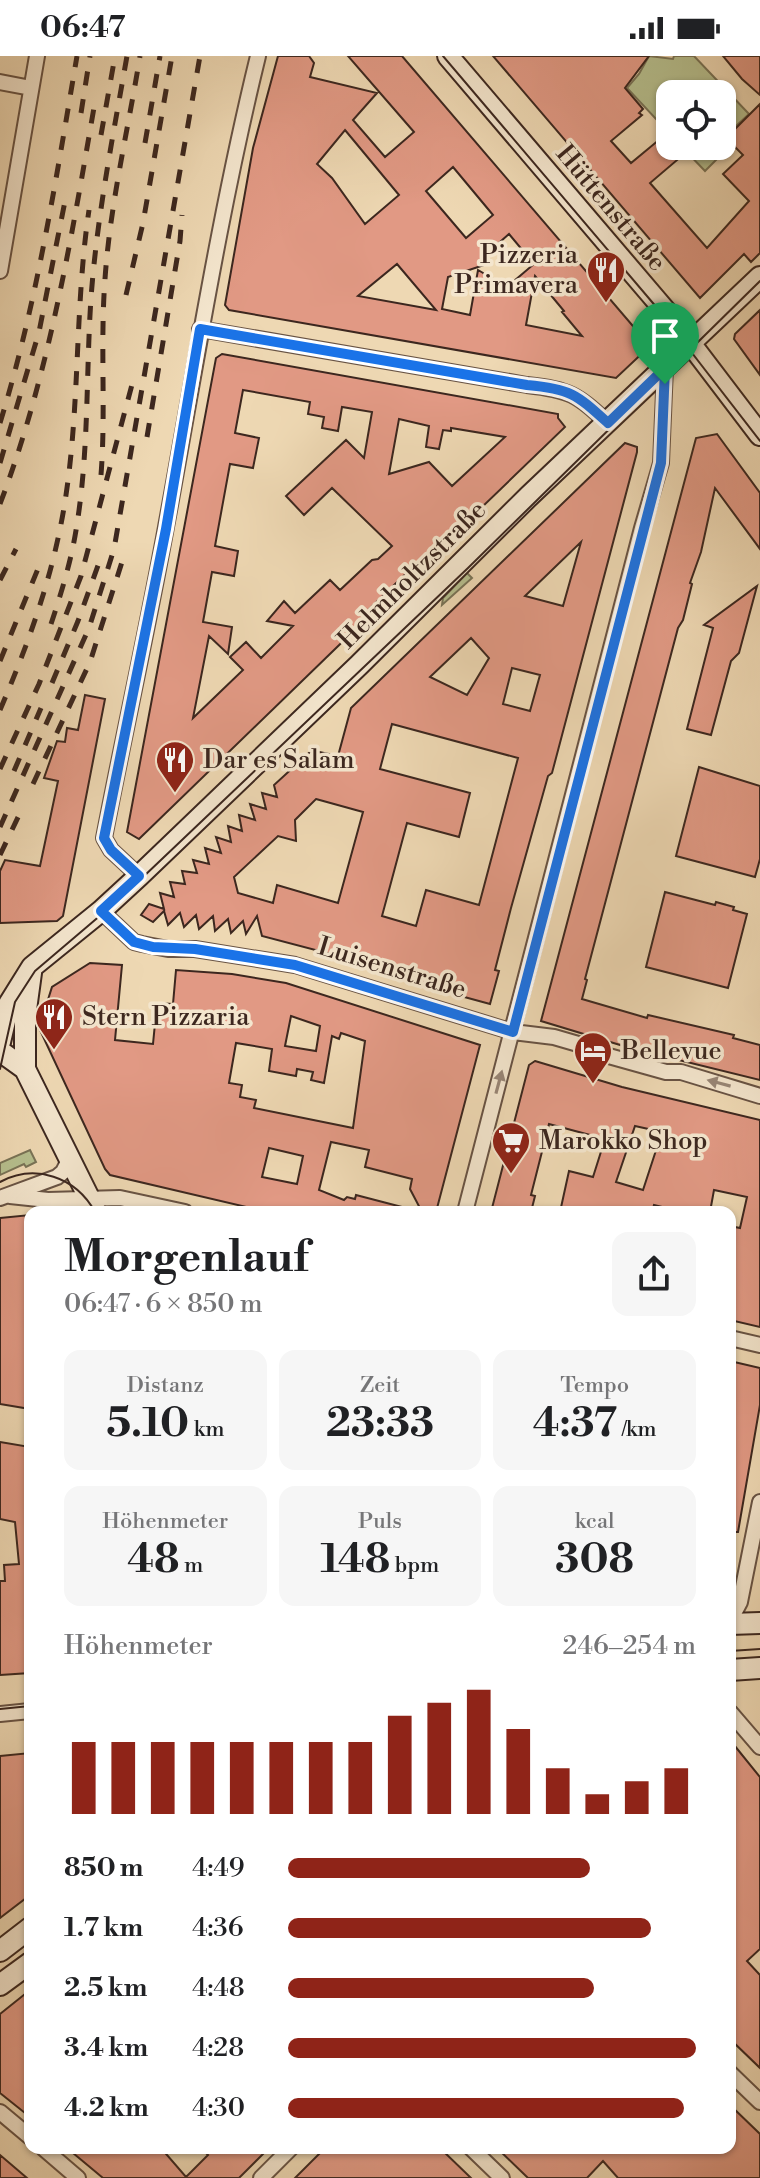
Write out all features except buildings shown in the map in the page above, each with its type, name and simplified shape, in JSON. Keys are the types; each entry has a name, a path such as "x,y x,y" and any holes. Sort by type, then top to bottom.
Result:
{"street":[{"path":"0,271 37,56"},
{"path":"139,876 111,850 104,838 166,529 200,329 258,56"},
{"name":"Hüttenstraße","path":"448,56 691,342 760,435"},
{"path":"0,82 31,88"},
{"name":"Helmholtzstraße","path":"101,911 359,665 536,489 760,277"},
{"path":"200,329 558,388 580,398 608,423"},
{"path":"467,1206 661,463 665,368"},
{"path":"0,986 32,967 101,911"},
{"name":"Luisenstraße","path":"101,911 134,942 295,965 513,1032 554,1037 598,1053 666,1072 681,1072 760,1096"},
{"path":"0,1042 9,1004 32,967"},
{"path":"32,967 25,1017 25,1069 93,1205"},
{"path":"0,1051 25,1069"},
{"path":"5,1197 60,1175 70,1158"},
{"path":"5,1197 93,1205 120,1198 159,1206"},
{"path":"736,1339 760,1345"},
{"path":"736,1610 760,1502"},
{"path":"736,1622 760,1623"},
{"path":"736,1670 760,1668"},
{"path":"0,1714 24,1712"},
{"path":"736,1719 760,1747"},
{"path":"0,1951 24,1933"},
{"path":"0,1985 24,1967"},
{"path":"736,2079 760,2102"},
{"path":"0,2112 24,2132"},
{"path":"50,2154 78,2178"},
{"path":"261,2178 285,2154"},
{"path":"477,2154 502,2178"}],"green space":[{"path":"649,56 673,59 674,56 694,56 717,80 656,80 656,119 627,88"},
{"path":"736,100 749,114 736,126"},
{"path":"694,160 716,160 705,171"},
{"path":"467,573 472,578 442,605 443,598"},
{"path":"30,1150 36,1162 0,1175 0,1163"}],"tram line":[{"path":"443,56 658,309 760,441"},
{"path":"0,1069 15,1002 35,971 122,897 468,568 760,281"},
{"path":"0,1182 27,1174 54,1177 77,1190 91,1206"},
{"path":"736,1651 760,1649"},
{"path":"0,1709 24,1707"}],"railway":[{"path":"0,423 35,287 77,56"},
{"path":"81,113 90,56"},
{"path":"101,135 115,56"},
{"path":"51,624 75,537 81,496 89,326 97,237 127,56"},
{"path":"101,475 107,251 140,56"},
{"path":"145,143 160,56"},
{"path":"126,295 143,223 172,56"},
{"path":"0,827 89,628 114,549 200,56"},
{"path":"0,504 33,404 46,353 96,96"},
{"path":"0,463 39,332 66,196"},
{"path":"0,710 40,604 66,495 89,210"},
{"path":"147,437 182,215"},
{"path":"0,769 39,684 81,576 134,377"},
{"path":"0,580 16,549"},
{"path":"0,661 42,559"},
{"path":"52,683 100,560"},
{"path":"33,784 90,662 122,562"},
{"path":"14,771 41,708"},
{"path":"0,855 20,813"}],"place":[{"name":"Pizzeria Primavera","path":"606,304"},
{"name":"Dar es Salam","path":"175,794"},
{"name":"Stern Pizzaria","path":"54,1051"},
{"name":"Bellevue","path":"593,1085"},
{"name":"Marokko Shop","path":"511,1175"}],"route":[{"path":"200,329 558,388 580,398 608,423 665,368 665,384 661,463 654,494 642,528 513,1032 295,965 134,942 101,911 139,876 111,850 104,838 166,529 200,329"}]}
